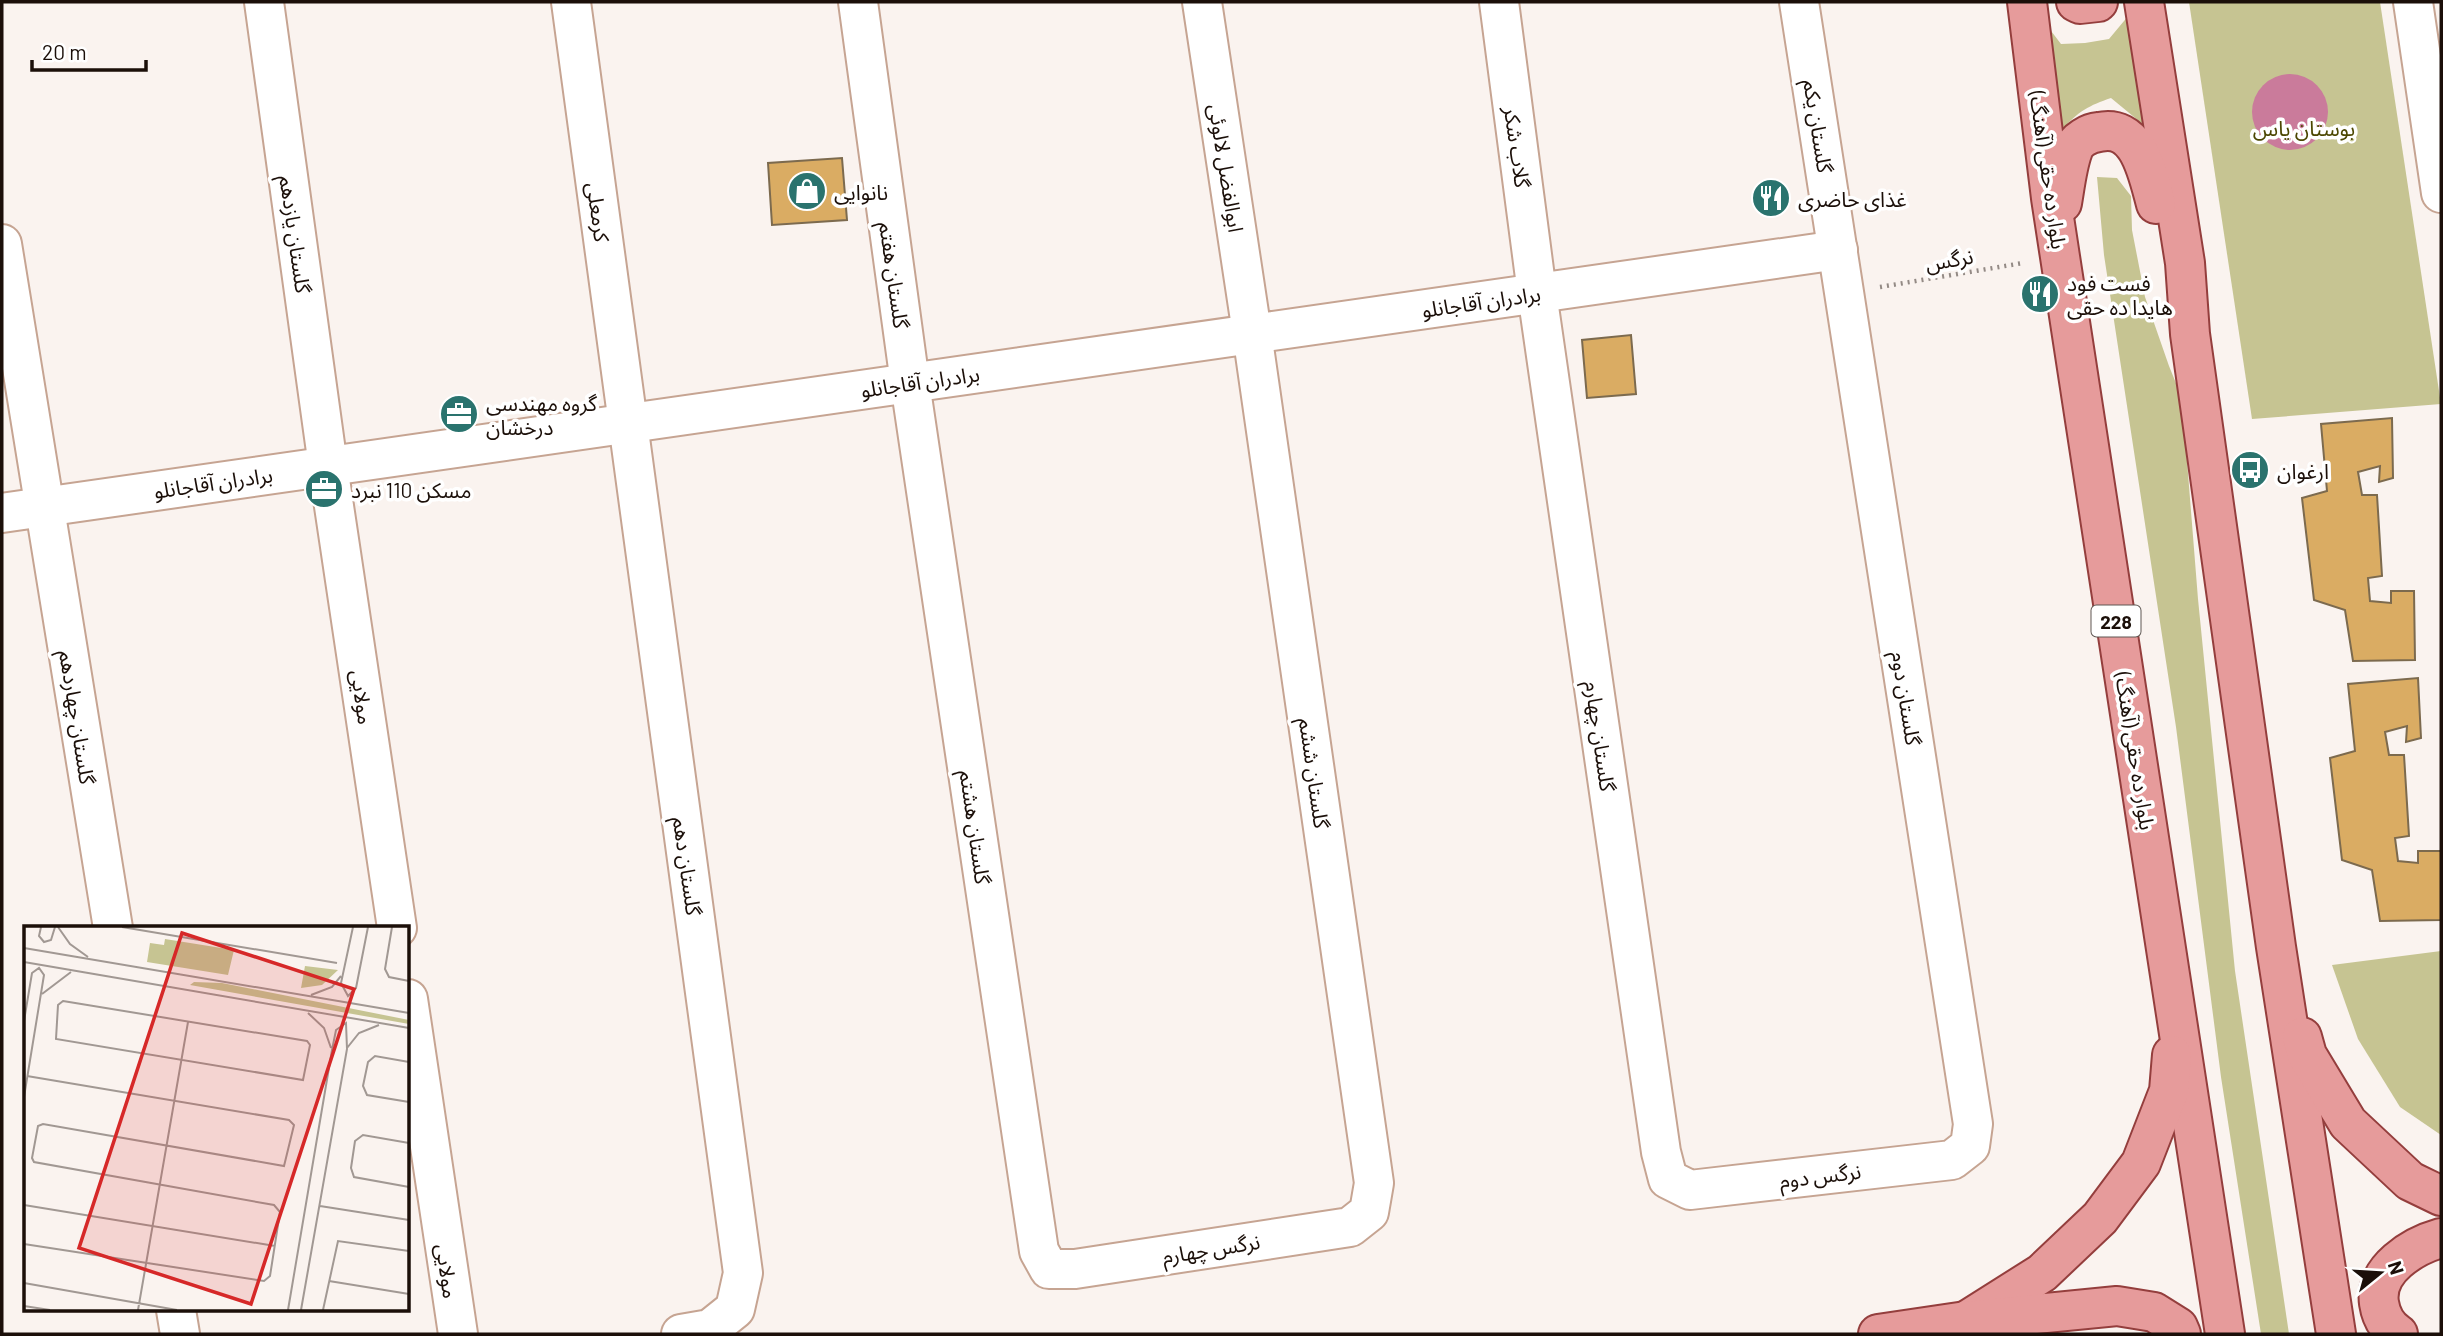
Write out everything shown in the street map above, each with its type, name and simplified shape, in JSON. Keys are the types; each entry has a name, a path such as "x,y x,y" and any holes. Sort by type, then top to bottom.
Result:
{"main road":[{"name":"بلوار ده حقی (آهنگ)","path":"2027,2 2058,244 2225,1334"},
{"path":"2076,2 2098,2"},
{"path":"2144,2 2185,263 2190,334 2276,947 2336,1334"},
{"path":"2058,244 2074,147 2090,133 2108,130 2129,139 2143,158 2190,334"},
{"path":"2276,947 2307,1055 2348,1123 2410,1181 2441,1196"},
{"path":"1966,1321 2042,1273 2100,1218 2141,1163 2169,1091 2176,1012"},
{"path":"2398,1334 2380,1313 2378,1292 2382,1282 2387,1272 2403,1256 2425,1243 2441,1238"},
{"path":"1878,1334 1966,1321 2117,1306 2154,1312 2178,1327 2181,1334"}],"street":[{"name":"گلستان یازدهم","path":"264,2 328,466"},
{"name":"کرمعلی","path":"570,2 627,423"},
{"name":"گلستان هفتم","path":"858,2 910,383"},
{"name":"ابوالفضل لالوئی","path":"1202,2 1252,334"},
{"name":"گلاب شکر","path":"1499,2 1537,293"},
{"name":"گلستان یکم","path":"1799,2 1838,250"},
{"path":"2413,2 2431,62 2441,193"},
{"name":"گلستان چهاردهم","path":"2,244 113,926"},
{"name":"برادران آقاجانلو","path":"2,513 1838,250"},
{"name":"گلستان دوم","path":"1838,250 1973,1124 1970,1146"},
{"name":"گلستان چهارم","path":"1537,293 1661,1152 1668,1179"},
{"name":"گلستان ششم","path":"1252,334 1374,1183 1369,1212"},
{"name":"گلستان هشتم","path":"910,383 1040,1251 1049,1269"},
{"name":"گلستان دهم","path":"627,423 743,1273 735,1309 710,1329 681,1334"},
{"name":"مولایی","path":"328,466 397,926"},
{"name":"مولایی","path":"410,1012 458,1334"},
{"name":"نرگس دوم","path":"1668,1179 1690,1190 1952,1160 1970,1146"},
{"name":"نرگس چهارم","path":"1049,1269 1075,1269 1350,1227 1369,1212"},
{"path":"176,1312 180,1334"}],"path":[{"name":"نرگس","path":"1844,295 2058,244"}],"green space":[{"name":"بوستان یاس","path":"2189,2 2380,2 2441,404 2252,419"},
{"path":"2129,15 2145,126 2111,98 2084,110 2063,129 2045,23 2061,44 2085,43 2109,39"},
{"path":"2097,177 2117,178 2131,196 2132,230 2145,297 2182,398 2198,599 2235,971 2289,1334 2261,1334 2221,1077 2176,727 2104,255"},
{"path":"2441,951 2441,1135 2400,1107 2358,1039 2332,965"}],"shaded area":[{"path":"2290,74 2304,77 2317,85 2325,98 2328,112 2325,126 2317,139 2304,147 2290,150 2276,147 2263,139 2255,126 2252,112 2255,98 2263,85 2276,77"}],"building":[{"name":"نانوایی","path":"842,158 847,220 772,225 768,163"},
{"path":"1631,335 1636,394 1587,398 1582,340"},
{"path":"2392,418 2393,478 2379,482 2380,466 2358,472 2362,495 2377,495 2382,576 2368,578 2370,601 2391,603 2391,591 2414,591 2415,660 2353,661 2345,610 2314,600 2302,498 2327,491 2321,424"},
{"path":"2418,678 2421,738 2406,742 2407,726 2385,732 2389,755 2404,755 2409,836 2395,838 2398,861 2418,863 2418,851 2441,851 2441,920 2380,921 2372,870 2342,860 2330,758 2355,751 2348,684"}],"place":[{"name":"نانوایی","path":"807,191"},
{"name":"غذای حاضری","path":"1771,198"},
{"name":"فست فود هایدا ده حقی","path":"2040,294"},
{"name":"گروه مهندسی درخشان","path":"459,414"},
{"name":"ارغوان","path":"2250,470"},
{"name":"مسکن 110 نبرد","path":"324,489"}]}
